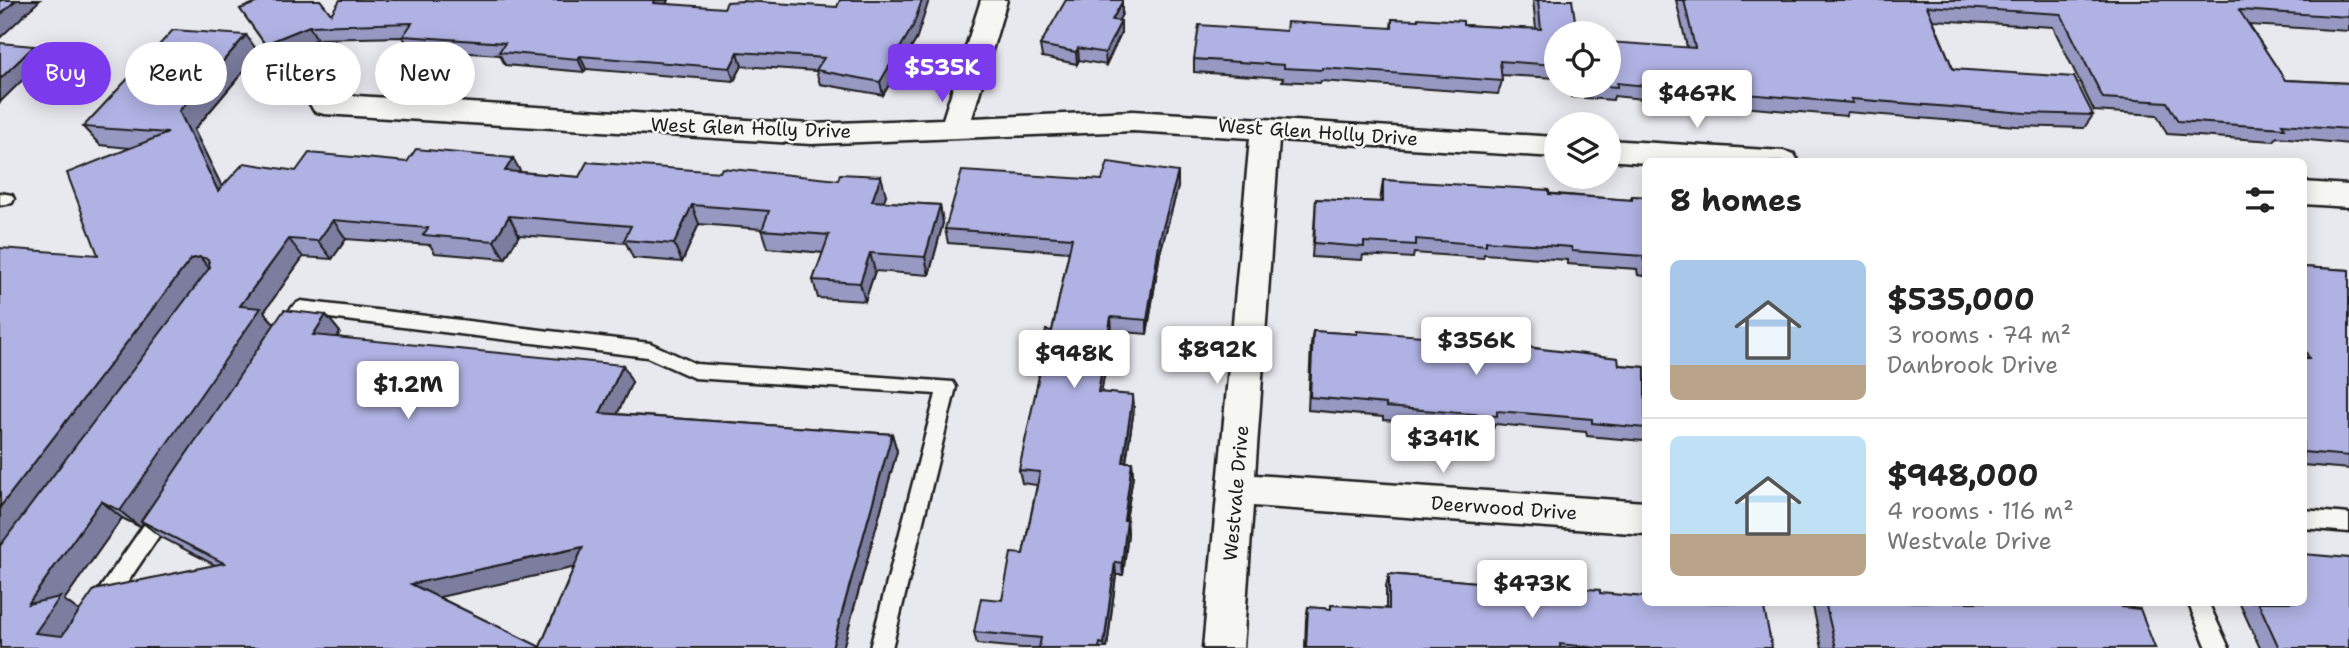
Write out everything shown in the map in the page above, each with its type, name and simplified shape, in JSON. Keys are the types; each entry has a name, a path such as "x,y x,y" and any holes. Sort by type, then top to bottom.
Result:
{"street":[{"path":"954,129 994,0"},
{"name":"West Glen Holly Drive","path":"340,105 811,134 1133,121 1544,146"},
{"name":"Westvale Drive","path":"1223,648 1265,129"},
{"path":"1621,151 1735,158"},
{"path":"2307,193 2349,196"},
{"name":"Deerwood Drive","path":"1237,489 1642,518"}],"lane":[{"path":"278,342 301,308 650,349 694,371 947,387 881,648"},
{"path":"94,614 171,501"},
{"path":"2307,519 2349,523"},
{"path":"2200,606 2218,648"}],"building":[{"path":"0,0 16,0 0,15"},
{"path":"320,0 331,14 340,0 655,0 654,3 724,8 727,2 743,1 837,7 840,0 922,0 913,26 880,82 816,70 824,58 738,52 730,68 499,52 505,43 403,36 412,23 309,26 264,42 240,9 261,1"},
{"path":"1066,0 1122,0 1112,20 1121,21 1105,53 1078,48 1076,52 1040,45"},
{"path":"1538,0 1572,0 1575,21 1544,21 1544,64 1500,61 1502,81 1322,68 1284,68 1284,65 1194,59 1199,25 1286,31 1287,22 1392,28 1392,19 1418,18 1463,21 1463,25 1541,29"},
{"path":"1684,0 2349,0 2349,17 2239,10 2285,80 2349,83 2349,129 2178,121 2167,102 2103,98 2061,14 1927,6 1953,69 2074,77 2093,115 2025,113 1851,99 1853,103 1621,83 1621,43 1695,48"},
{"path":"173,30 246,35 227,57 227,42 162,42"},
{"path":"0,43 21,45 21,59 0,79"},
{"path":"125,82 125,105 184,105 179,111 218,191 244,163 296,171 309,153 407,162 416,149 513,158 505,171 579,177 587,162 720,172 722,168 838,180 840,174 881,176 872,201 940,205 925,257 870,253 860,283 813,280 829,235 762,230 769,211 692,205 674,244 624,240 631,226 509,216 494,241 423,235 428,228 333,220 318,241 289,239 240,306 261,308 120,511 101,501 28,604 60,597 35,633 62,636 94,590 224,563 141,521 284,310 326,315 313,335 623,365 600,413 892,434 832,648 0,648 0,546 210,267 208,259 191,259 0,507 0,248 98,255 67,173 168,133 83,127 103,105 111,105 111,97","holes":["583,547 540,647 411,584"]},
{"path":"1108,162 1178,172 1160,238 1147,320 1111,317 1098,392 1133,395 1123,462 1132,462 1124,520 1127,520 1122,563 1115,562 1104,644 1100,643 1099,648 1039,648 1041,638 974,632 981,598 1002,600 1011,553 1023,554 1040,472 1019,470 1046,330 1052,331 1072,238 945,229 962,171 1102,180"},
{"path":"1383,180 1549,190 1549,194 1632,200 1632,196 1642,197 1642,256 1572,251 1571,247 1486,241 1486,245 1416,239 1416,245 1364,242 1364,247 1314,243 1316,199 1383,202"},
{"path":"2307,267 2349,270 2349,456 2307,452"},
{"path":"1447,330 1525,337 1525,347 1618,358 1619,365 1642,367 1642,428 1592,423 1592,419 1497,411 1497,416 1386,407 1386,404 1310,397 1313,331 1357,334 1357,331 1448,338"},
{"path":"2307,554 2349,558 2349,648 2279,648 2260,606 2307,606"},
{"path":"1389,574 1553,589 1552,586 1600,590 1600,593 1642,597 1642,606 1764,606 1772,648 1599,648 1560,644 1560,648 1306,648 1308,607 1331,609 1331,605 1389,609"},
{"path":"1826,606 2122,606 2140,609 2155,648 1836,648"}]}
